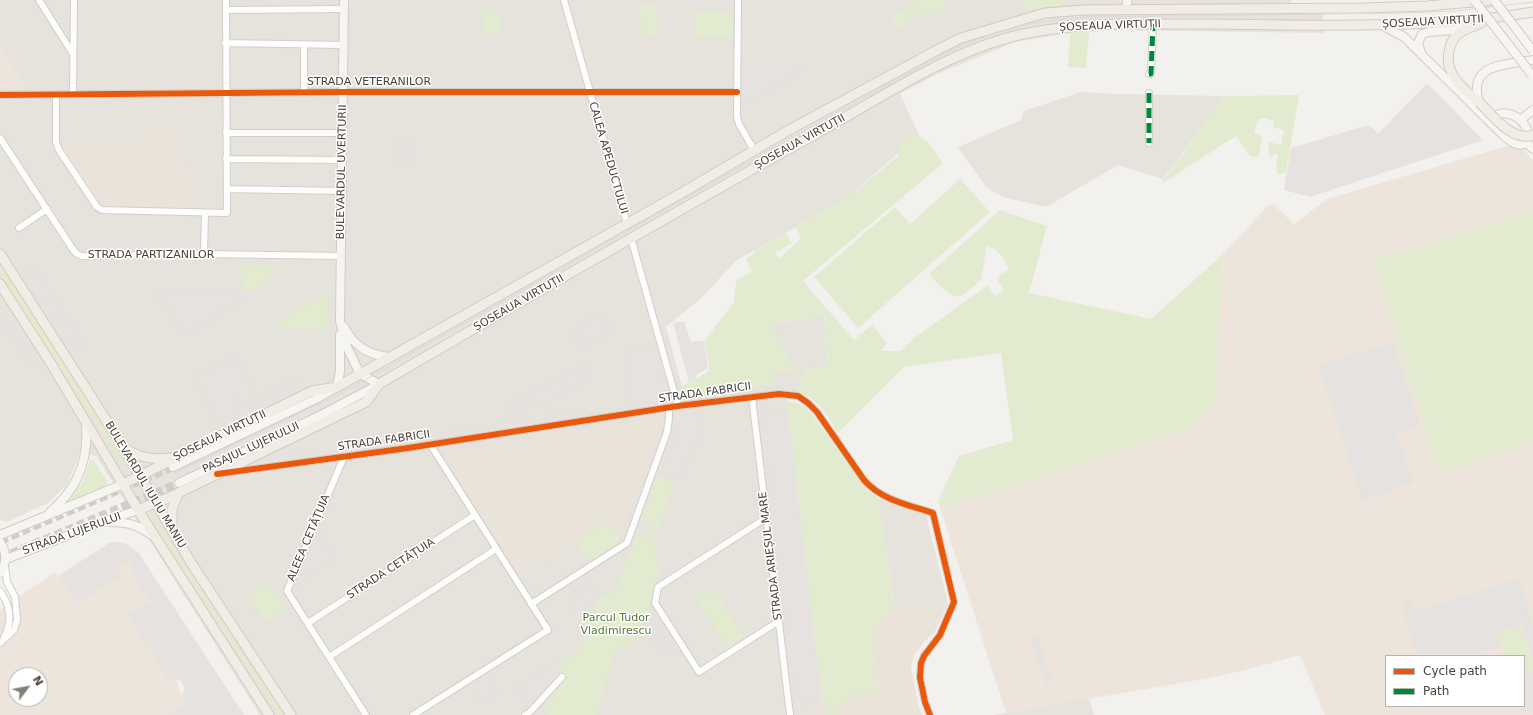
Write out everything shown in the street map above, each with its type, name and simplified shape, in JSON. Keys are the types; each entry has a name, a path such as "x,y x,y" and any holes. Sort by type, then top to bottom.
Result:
{"main road":[{"name":"BULEVARDUL UVERTURII","path":"344,0 340,321 347,347 360,374"},
{"path":"1320,9 1330,0"},
{"path":"1351,0 1364,8"},
{"path":"1474,0 1533,76"},
{"path":"1495,0 1533,51"},
{"name":"ȘOSEAUA VIRTUȚII","path":"123,484 175,457 312,391 337,387 754,150 961,38 1045,13 1127,5 1320,9 1427,6 1495,0"},
{"name":"ȘOSEAUA VIRTUȚII","path":"138,510 178,493 366,402 379,384 631,238 892,90 965,52 1006,38 1050,29 1087,25 1381,24 1485,20 1533,12"},
{"path":"1485,20 1458,34 1451,43 1448,55 1450,69 1454,78 1503,126 1515,134 1525,137 1533,135"},
{"path":"1421,54 1418,43 1422,34 1453,30 1468,21"},
{"path":"1381,24 1401,34 1504,136 1520,145 1530,146 1528,132 1520,120 1513,115 1504,112 1496,114 1489,120"},
{"path":"1479,102 1477,93 1478,80 1486,70 1493,67 1533,60"},
{"path":"1520,120 1533,110"},
{"name":"BULEVARDUL IULIU MANIU","path":"0,254 122,445 190,561 291,715"},
{"name":"BULEVARDUL IULIU MANIU","path":"0,284 50,362 155,538 269,715"},
{"path":"340,321 352,340 361,348 372,354 389,357"},
{"path":"337,387 340,372 340,321"},
{"path":"360,374 379,384"},
{"name":"PASAJUL LUJERULUI","path":"179,483 323,414 379,384"},
{"name":"PASAJUL LUJERULUI","path":"172,467 316,399 337,387"},
{"path":"44,516 57,506 66,496 80,471 86,453 88,438 86,422"},
{"path":"122,445 132,453 140,456 156,459 175,457"},
{"path":"0,535 123,484"},
{"path":"172,531 172,510 178,493"},
{"name":"STRADA LUJERULUI","path":"5,561 100,523 138,510"},
{"path":"100,523 130,523 144,529 155,538"},
{"path":"0,542 5,552 5,561 0,572"}],"street":[{"path":"39,0 74,54"},
{"path":"73,94 74,0"},
{"path":"56,94 56,142 59,150 97,207 107,212 195,214 227,213 225,43 226,0"},
{"name":"CALEA APEDUCTULUI","path":"564,0 627,223"},
{"path":"738,0 737,120 754,150"},
{"path":"226,10 343,9"},
{"path":"1149,74 1151,74 1153,24"},
{"path":"225,43 343,45"},
{"path":"304,44 304,92"},
{"name":"STRADA VETERANILOR","path":"0,95 304,92 737,92"},
{"path":"1149,93 1149,143"},
{"path":"226,133 342,133"},
{"name":"STRADA PARTIZANILOR","path":"0,138 74,251 82,256 204,254 341,256"},
{"path":"226,160 342,160"},
{"path":"227,189 342,191"},
{"path":"19,228 47,210"},
{"path":"204,254 205,214"},
{"path":"631,238 678,406"},
{"name":"STRADA FABRICII","path":"217,474 344,457 678,406 784,394 798,396 804,399 817,412 864,480 872,488 894,501 933,512 954,602 940,635 920,663 920,678 925,702 930,715"},
{"name":"STRADA ARIEȘUL MARE","path":"752,397 790,715"},
{"path":"531,604 627,543 667,432 669,408"},
{"path":"413,715 548,630 430,444"},
{"name":"ALEEA CETĂȚUIA","path":"344,457 286,591 366,715"},
{"name":"STRADA CETĂȚUIA","path":"308,623 475,515"},
{"path":"766,518 658,587 655,603 699,672 779,621"},
{"path":"329,657 496,549"},
{"path":"1,643 14,630 17,620 15,597 5,577 5,561"},
{"path":"0,591 5,598 9,611 9,625 1,643"},
{"path":"525,715 530,712 562,677"}],"shaded area":[{"path":"0,0 1291,0 1292,5 1322,3 1324,33 1116,30 1070,33 1015,42 937,74 900,94 919,135 847,198 737,260 700,299 666,327 685,397 774,372 795,372 769,324 824,316 827,366 804,370 798,392 787,401 822,702 822,715 260,715 96,456 80,453 67,485 48,503 7,522 0,520"},
{"path":"46,12 74,12 74,35 62,35"},
{"path":"0,46 28,89 0,90"},
{"path":"743,70 802,70 750,102 743,102"},
{"path":"1427,83 1483,140 1310,197 1284,190 1291,148 1369,125 1378,134"},
{"path":"1081,92 1225,96 1163,179 1118,165 1046,207 1003,197 986,187 958,147 1021,120 1024,111"},
{"path":"158,129 184,130 184,165 191,183 191,210 104,209 96,202 58,142 66,136 143,136"},
{"path":"397,136 410,136 409,166 396,165"},
{"path":"1517,143 1533,160 1533,715 1325,715 1300,655 1210,678 1006,713 940,508 1191,429 1215,404 1222,255 1268,206 1273,204 1294,224 1327,199"},
{"path":"34,266 85,346 73,354 21,274"},
{"path":"154,294 249,295 186,336 163,302"},
{"path":"0,303 39,362 31,367 0,319"},
{"path":"603,313 613,330 581,349 571,331"},
{"path":"684,321 691,342 704,341 708,368 697,374 696,378 689,382 673,323"},
{"path":"1393,342 1420,425 1397,433 1413,483 1362,501 1319,365"},
{"path":"654,344 671,401 628,403 627,348"},
{"path":"236,357 251,389 237,396 241,405 302,376 306,384 219,425 196,376"},
{"path":"585,365 592,376 549,402 508,413 504,407"},
{"path":"596,411 596,419 423,445 421,437 541,417"},
{"path":"788,411 822,702 795,705 762,414"},
{"path":"697,413 699,441 696,447 675,481 660,475 674,437 674,416"},
{"path":"664,416 617,545 590,562 576,541 520,576 444,457 448,452"},
{"path":"406,439 408,448 268,467 266,460 297,449 299,457"},
{"path":"878,498 926,515 948,604 895,609"},
{"path":"315,524 336,557 287,591"},
{"path":"115,542 127,544 138,552 244,715 166,715 185,703 180,696 183,694 184,688 182,682 179,680 170,681 127,615 150,601 133,576 135,575 130,562 117,566 120,576 76,604 58,576 109,543"},
{"path":"130,562 135,575 134,576 150,601 128,615 173,680 176,680 185,703 166,715 0,715 0,610 55,572 76,604 116,566"},
{"path":"1519,579 1533,625 1533,659 1522,624 1496,632 1500,646 1473,655 1417,655 1401,603 1412,600 1415,609 1418,610"},
{"path":"585,580 597,600 577,614 570,602 577,597 571,589"},
{"path":"948,604 934,633 924,642 914,656 911,668 919,708 922,715 822,715 822,702 879,689 874,669 877,626 880,619 895,609"},
{"path":"653,615 675,649 664,656 642,622"},
{"path":"1038,635 1053,682 1045,685 1029,638"},
{"path":"556,663 565,678 550,701 531,713 515,687"},
{"path":"1533,672 1533,710 1522,714 1520,707 1525,707 1525,675"},
{"path":"486,675 497,692 481,702 471,685"},
{"path":"1089,698 1094,715 993,715"}],"green space":[{"path":"919,0 951,0 944,4 945,8 934,15 909,16 912,21 898,29 891,17"},
{"path":"1023,0 1062,0 1062,5 1023,10"},
{"path":"639,5 657,5 658,35 642,35"},
{"path":"497,8 501,33 484,35 481,11"},
{"path":"695,11 731,11 731,37 695,37"},
{"path":"1089,32 1086,68 1068,67 1070,33"},
{"path":"1299,95 1286,172 1280,174 1277,173 1276,169 1278,155 1274,154 1274,156 1270,156 1268,151 1269,142 1281,145 1284,130 1273,127 1274,121 1262,118 1257,121 1254,133 1262,138 1259,155 1254,157 1250,156 1236,136 1163,183 1162,182 1225,96"},
{"path":"912,135 922,138 930,144 943,163 803,281 854,340 872,325 887,343 881,351 901,351 914,338 988,285 995,296 1004,290 996,279 1009,269 1001,255 987,245 981,280 960,296 952,295 947,292 929,274 1000,210 1047,226 1029,293 1151,319 1222,255 1215,404 1191,429 940,508 938,501 959,456 1013,440 1001,353 904,367 838,433 822,408 805,395 798,392 804,370 827,366 824,316 770,324 795,372 775,373 775,385 685,397 682,386 708,372 709,368 705,340 734,302 736,281 752,271 746,259 755,253 754,251 786,233 792,243 775,253 779,259 801,238 796,227 847,198 898,156 900,145 904,139"},
{"path":"960,179 990,212 858,328 814,277 895,207 910,224"},
{"path":"1533,210 1533,443 1440,474 1373,260 1531,212"},
{"path":"0,264 126,461 122,464 0,274"},
{"path":"273,264 275,276 252,291 243,291 240,267"},
{"path":"328,291 327,330 272,327"},
{"path":"787,401 806,408 811,413 865,487 878,498 895,609 880,619 877,626 874,669 879,690 850,696 848,702 837,709 837,715 826,715 827,701 822,702"},
{"path":"93,459 108,482 103,489 72,502 70,500 83,481 90,461"},
{"name":"Parcul Tudor Vladimirescu","path":"657,476 675,483 654,541 659,575 653,583 649,608 651,613 638,621 645,633 613,654 597,715 549,715 543,706 550,701 565,678 557,665 579,651 591,625 600,596 613,596 636,538 640,534 648,537 653,524 641,520"},
{"path":"153,517 283,715 278,715 150,519"},
{"path":"608,520 619,538 617,545 590,562 576,541"},
{"path":"269,583 286,609 265,622 248,596"},
{"path":"713,587 744,637 727,647 696,598"},
{"path":"1521,626 1533,663 1533,670 1525,673 1525,655 1505,655 1498,633"}],"tunnel":[{"path":"0,541 173,467"},
{"path":"0,558 179,483"}],"tram line":[{"path":"175,473 356,385 944,53 989,35 1020,26 1055,20 1087,17 1401,13 1456,11 1533,2"}],"marked path":[{"path":"1149,74 1151,74 1153,24"},
{"path":"1149,93 1149,143"}],"cycle path":[{"path":"0,95 343,92 737,92"},
{"path":"217,474 408,448 678,406 779,394 798,396 817,412 864,480 871,487 896,501 933,513 954,602 940,635 924,656 921,663 920,678 925,702 930,715"}]}
